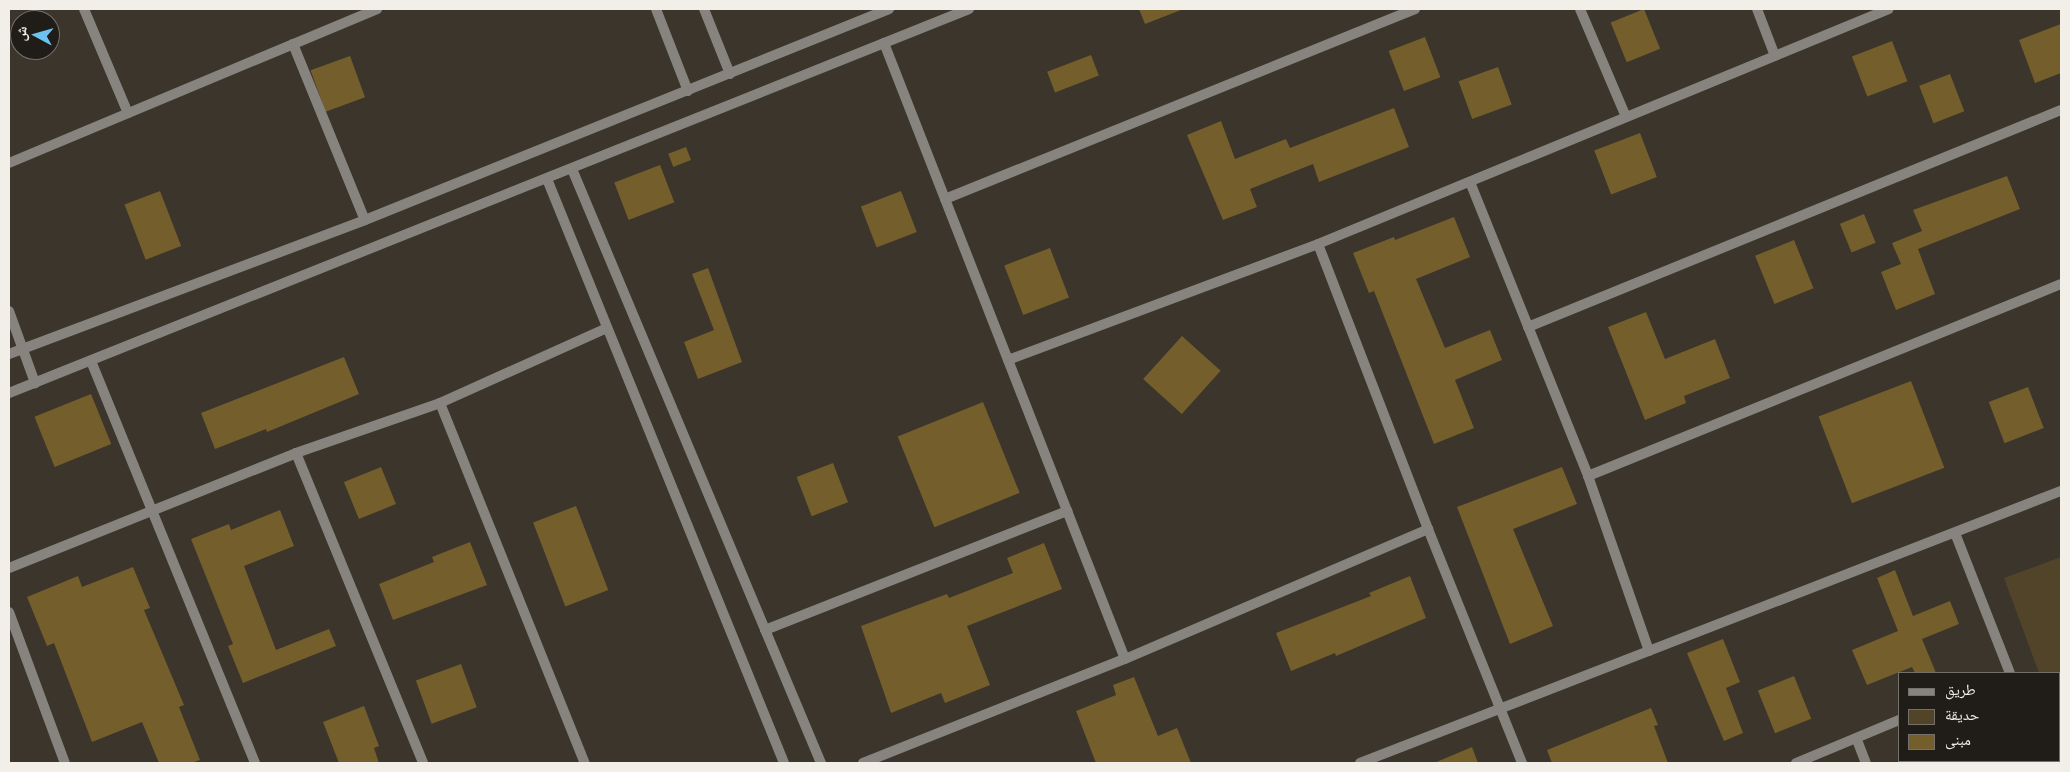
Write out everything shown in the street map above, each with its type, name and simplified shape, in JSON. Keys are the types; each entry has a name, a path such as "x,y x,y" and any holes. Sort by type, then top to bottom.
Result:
{"street":[{"path":"84,9 128,113"},
{"path":"9,163 377,9"},
{"path":"656,9 688,91"},
{"path":"704,9 730,74"},
{"path":"9,354 365,220 889,9"},
{"path":"9,394 969,9"},
{"path":"945,200 1415,9"},
{"path":"1580,9 1626,117"},
{"path":"1757,9 1775,56"},
{"path":"1008,360 1318,244 1889,9"},
{"path":"884,43 1125,659"},
{"path":"293,44 365,220"},
{"path":"1528,327 2061,110"},
{"path":"572,168 821,763"},
{"path":"547,178 784,763"},
{"path":"1470,182 1588,476 1649,651"},
{"path":"1318,244 1428,529 1522,763"},
{"path":"1588,476 2061,284"},
{"path":"9,312 35,383"},
{"path":"9,568 296,453 440,403 607,328"},
{"path":"91,361 255,763"},
{"path":"440,403 585,763"},
{"path":"296,453 423,763"},
{"path":"1360,763 2061,491"},
{"path":"765,630 1067,511"},
{"path":"863,763 1125,659 1428,529"},
{"path":"1955,533 2009,671"},
{"path":"9,612 65,763"},
{"path":"1796,763 1857,740 1898,720"},
{"path":"1857,740 1866,763"}],"green space":[{"path":"2061,557 2060,726 2060,672 2039,672 2004,578"}],"building":[{"path":"1139,9 1181,9 1181,10 1145,24"},
{"path":"1644,9 1660,49 1627,62 1611,22"},
{"path":"2061,24 2061,73 2035,83 2019,40"},
{"path":"1425,37 1440,77 1404,91 1389,51"},
{"path":"1892,41 1907,81 1867,97 1852,56"},
{"path":"1091,55 1099,76 1055,92 1047,72"},
{"path":"350,56 365,97 326,112 311,70"},
{"path":"1498,67 1512,105 1472,119 1459,81"},
{"path":"1950,74 1964,111 1934,123 1919,86"},
{"path":"1394,108 1409,147 1319,182 1313,164 1250,189 1257,207 1223,220 1187,135 1221,121 1235,159 1286,139 1290,148"},
{"path":"1640,133 1657,177 1611,194 1594,151"},
{"path":"686,147 691,160 673,167 668,154"},
{"path":"660,165 674,202 629,220 614,183"},
{"path":"2007,176 2020,209 1918,249 1935,294 1896,310 1881,272 1901,264 1892,243 1922,231 1913,210"},
{"path":"160,191 181,246 146,260 125,205"},
{"path":"901,191 917,232 877,247 861,206"},
{"path":"1864,214 1876,243 1852,252 1840,224"},
{"path":"1454,217 1470,257 1416,279 1445,348 1490,330 1502,360 1455,380 1474,428 1434,444 1374,291 1369,293 1353,253 1394,237 1395,240"},
{"path":"1794,240 1813,288 1775,304 1755,256"},
{"path":"1050,248 1069,297 1023,315 1004,266"},
{"path":"708,268 742,362 698,379 684,342 714,330 692,274"},
{"path":"1646,312 1665,359 1715,339 1730,378 1684,396 1686,403 1645,420 1608,327"},
{"path":"1182,336 1221,371 1182,414 1143,379"},
{"path":"344,357 359,394 267,432 266,429 215,449 201,413"},
{"path":"1911,381 1944,468 1852,503 1819,416"},
{"path":"2028,387 2044,428 2005,443 1989,402"},
{"path":"91,394 111,444 55,467 34,417"},
{"path":"983,402 1020,493 934,527 898,436"},
{"path":"833,463 848,502 812,516 797,477"},
{"path":"381,467 396,504 359,519 344,482"},
{"path":"1562,467 1577,504 1513,529 1553,626 1510,644 1457,507"},
{"path":"576,506 608,590 565,607 533,522"},
{"path":"280,510 294,546 244,566 276,650 329,629 336,646 243,683 228,646 233,644 191,539 229,524 231,530"},
{"path":"470,542 487,585 393,620 379,584 434,562 432,557"},
{"path":"1044,543 1062,589 967,626 990,685 945,703 941,693 891,713 861,626 947,594 949,598 1013,573 1007,558"},
{"path":"133,567 150,608 144,610 184,705 179,707 200,760 191,763 159,763 142,722 92,742 54,643 47,646 27,597 78,576 82,587"},
{"path":"1895,570 1913,616 1950,601 1959,624 1922,639 1936,672 1914,672 1912,667 1867,685 1852,650 1898,631 1877,578"},
{"path":"1410,576 1426,618 1336,656 1335,653 1291,671 1276,633 1371,596 1369,593"},
{"path":"1723,639 1740,682 1726,688 1743,733 1724,741 1687,653"},
{"path":"461,664 477,707 432,724 416,680"},
{"path":"1794,676 1811,719 1775,733 1758,691"},
{"path":"1134,677 1158,736 1177,728 1191,763 1096,763 1076,711 1116,695 1113,685"},
{"path":"364,706 379,746 374,748 379,763 339,763 323,722"},
{"path":"1651,708 1658,725 1654,726 1668,763 1552,763 1547,750"},
{"path":"1472,747 1478,763 1434,763"}]}
